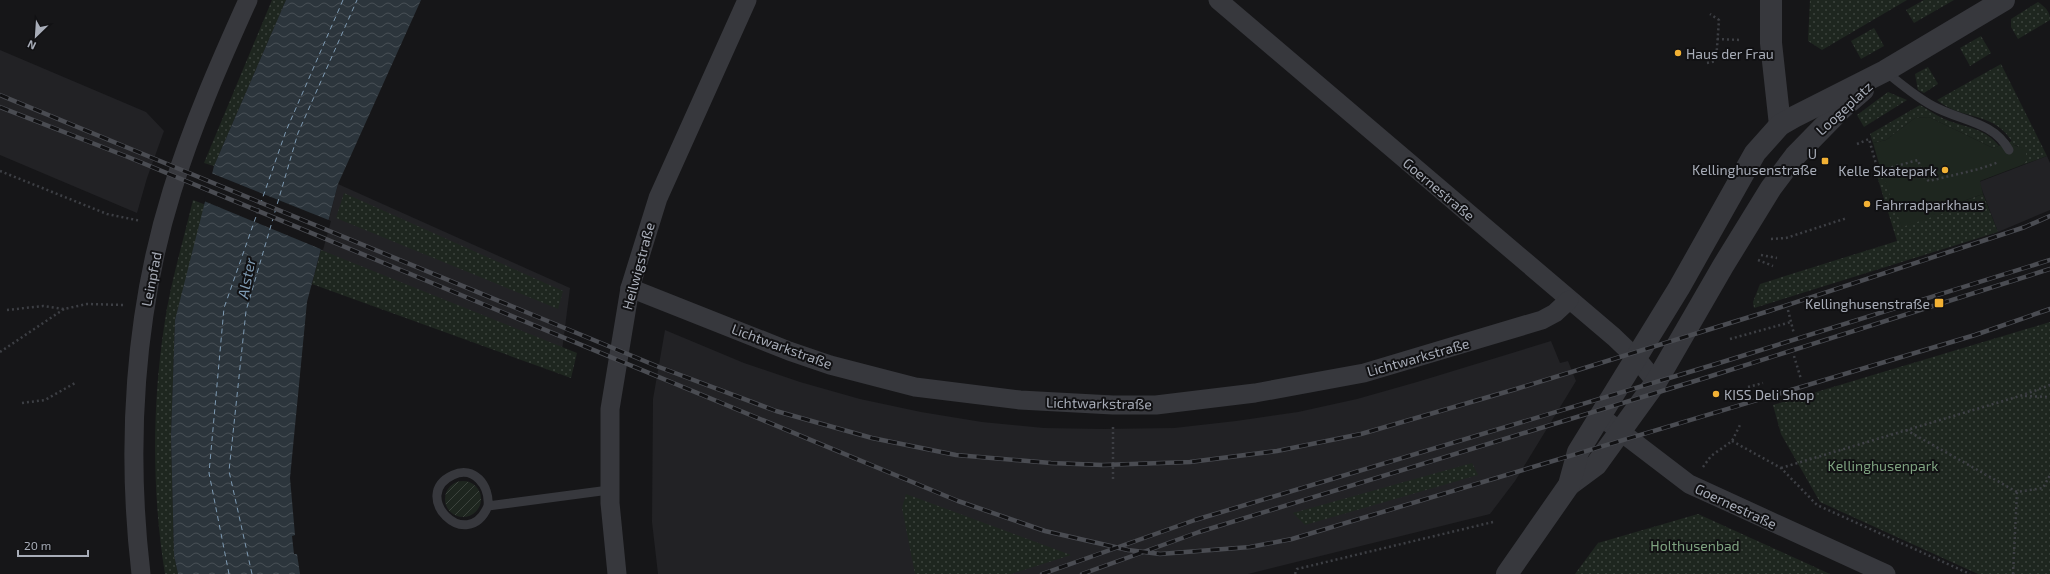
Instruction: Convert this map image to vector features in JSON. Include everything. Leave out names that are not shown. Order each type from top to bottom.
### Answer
[{"type":"street","name":"Leinpfad","points":[[141,574],[135,484],[136,393],[145,309],[162,228],[172,191],[202,108],[248,0]]},
{"type":"street","name":"Heilwigstraße","points":[[617,574],[609,490],[610,409],[630,288],[658,198],[747,0]]},
{"type":"street","name":"Goernestraße","points":[[1218,0],[1614,337],[1637,359],[1656,382]]},
{"type":"street","points":[[1771,0],[1771,43],[1780,125]]},
{"type":"street","name":"Loogeplatz","points":[[1637,359],[1697,258],[1755,153],[1780,125],[1885,71],[2004,0]]},
{"type":"street","name":"Loogeplatz","points":[[1656,382],[1723,266],[1771,188],[1795,156],[1820,130],[1840,110],[1885,71]]},
{"type":"street","points":[[1807,110],[1817,109],[1823,114],[1825,121],[1820,130]]},
{"type":"street","points":[[1722,211],[1723,266]]},
{"type":"street","name":"Lichtwarkstraße","points":[[630,288],[790,351],[830,365],[915,386],[1020,400],[1113,405],[1156,404],[1255,394],[1364,373],[1542,320],[1555,314],[1569,300]]},
{"type":"street","points":[[1507,574],[1568,485],[1578,452],[1637,359]]},
{"type":"street","points":[[1568,485],[1596,465],[1656,382]]},
{"type":"street","name":"Goernestraße","points":[[1600,416],[1690,484],[1886,574]]},
{"type":"lane","points":[[1885,71],[1931,105],[1953,116],[1980,124],[1990,129],[2001,138],[2009,150]]},
{"type":"lane","points":[[464,473],[472,474],[485,485],[489,497],[488,506],[482,516],[472,523],[459,524],[452,522],[445,518],[437,503],[439,489],[442,484],[452,475],[464,473]]},
{"type":"lane","points":[[488,506],[609,490]]},
{"type":"path","points":[[1707,63],[1716,61],[1719,20],[1710,14]]},
{"type":"path","points":[[1717,39],[1740,40]]},
{"type":"path","points":[[1856,144],[1869,138],[1878,171],[1918,160],[1924,177],[1930,181],[1979,169],[2005,160],[2008,158],[2009,150]]},
{"type":"path","points":[[0,171],[107,214],[141,221]]},
{"type":"path","points":[[1771,239],[1786,238],[1847,218]]},
{"type":"path","points":[[1761,255],[1777,258]]},
{"type":"path","points":[[1758,260],[1773,266]]},
{"type":"path","points":[[8,310],[44,306],[64,308],[87,304],[106,303],[145,309]]},
{"type":"path","points":[[0,352],[64,308]]},
{"type":"path","points":[[1788,310],[1794,334]]},
{"type":"path","points":[[1748,335],[1730,340],[1791,322]]},
{"type":"path","points":[[1794,356],[1800,380]]},
{"type":"path","points":[[22,403],[45,400],[76,383]]},
{"type":"path","points":[[1748,388],[1763,383]]},
{"type":"path","points":[[1781,468],[2023,396],[2050,385]]},
{"type":"path","points":[[2023,396],[2050,397]]},
{"type":"path","points":[[1698,473],[1711,456],[1732,441],[1741,423]]},
{"type":"path","points":[[1113,427],[1113,482]]},
{"type":"path","points":[[1906,430],[2017,492],[2043,488],[2050,475]]},
{"type":"path","points":[[1732,441],[1781,468],[1817,505],[1970,574]]},
{"type":"path","points":[[2013,574],[2017,492]]},
{"type":"path","points":[[1295,574],[1297,569],[1493,522]]},
{"type":"shaded area","points":[[0,50],[146,112],[164,131],[147,178],[137,213],[0,155]]},
{"type":"shaded area","points":[[2047,156],[2050,163],[2050,210],[1998,232],[1979,182]]},
{"type":"shaded area","points":[[338,184],[570,288],[561,359],[318,263]]},
{"type":"shaded area","points":[[665,330],[744,363],[800,382],[860,399],[921,412],[982,422],[1044,428],[1174,428],[1298,412],[1357,399],[1551,341],[1560,363],[1568,361],[1576,381],[1515,481],[1490,514],[1248,574],[658,574],[652,522],[653,399]]},
{"type":"green space","points":[[272,0],[286,0],[214,166],[204,163]]},
{"type":"green space","points":[[1810,0],[1907,0],[1822,50],[1808,41]]},
{"type":"green space","points":[[1924,0],[1954,0],[1914,23],[1906,10]]},
{"type":"green space","points":[[2038,2],[2047,10],[2050,20],[2018,39],[2011,27],[2011,19]]},
{"type":"green space","points":[[1874,28],[1884,46],[1861,59],[1851,41]]},
{"type":"green space","points":[[1981,36],[1991,53],[1970,66],[1960,48]]},
{"type":"green space","points":[[2001,64],[2047,156],[2022,165],[2026,161],[2018,146],[2014,145],[2007,134],[1998,126],[1978,117],[1946,107],[1937,100]]},
{"type":"green space","points":[[1928,67],[1938,84],[1924,93],[1918,90],[1915,74]]},
{"type":"green space","points":[[1888,92],[1907,100],[1864,127],[1857,115]]},
{"type":"green space","points":[[1920,105],[1944,119],[1988,135],[1999,146],[1993,148],[1929,117],[1915,118],[1886,140],[1873,143],[1870,134]]},
{"type":"green space","name":"Kelle Skatepark","points":[[1929,117],[1993,148],[2012,141],[2014,145],[2022,148],[2026,152],[2026,161],[2022,165],[1980,181],[1983,194],[1949,206],[1947,212],[1902,227],[1882,174],[1873,143],[1886,140],[1915,118]]},
{"type":"green space","points":[[1882,174],[1887,183],[1949,206],[1983,194],[1998,232],[1754,308],[1753,302],[1760,284],[1897,241],[1877,176]]},
{"type":"green space","points":[[344,193],[563,291],[558,309],[336,218]]},
{"type":"green space","points":[[193,200],[206,205],[175,320],[171,436],[174,555],[178,574],[165,574],[156,482],[155,450],[157,388],[164,327],[173,279]]},
{"type":"green space","points":[[321,250],[577,353],[571,378],[312,284]]},
{"type":"green space","name":"Kellinghusenpark","points":[[2050,322],[2050,574],[1978,574],[1820,502],[1781,434],[1773,405]]},
{"type":"green space","points":[[1472,463],[1478,475],[1305,525],[1293,513]]},
{"type":"green space","points":[[463,481],[476,486],[481,499],[476,512],[463,517],[450,512],[445,499],[450,486]]},
{"type":"green space","points":[[906,494],[1071,555],[1011,574],[915,574],[902,508]]},
{"type":"green space","name":"Holthusenbad","points":[[1698,514],[1830,574],[1575,574],[1598,543]]},
{"type":"water","name":"Alster","points":[[286,0],[421,0],[338,184],[307,302],[290,478],[295,535],[292,536],[294,554],[297,554],[300,574],[178,574],[174,555],[171,436],[175,320],[214,166]]},
{"type":"pier","points":[[211,173],[331,221],[323,250],[204,201]]},
{"type":"ferry route","points":[[229,574],[209,473],[224,308],[286,131],[343,0]]},
{"type":"ferry route","points":[[252,574],[229,471],[246,311],[298,133],[357,0]]},
{"type":"railway","points":[[0,95],[659,367],[776,411],[872,438],[956,455],[1051,463],[1103,465],[1190,462],[1277,451],[1361,434],[1516,389],[1769,311],[2025,227],[2050,216]]},
{"type":"railway","points":[[0,107],[128,157],[958,501],[1045,531],[1128,550],[1160,554],[1250,547],[1292,539],[1975,335],[2050,309]]},
{"type":"railway","points":[[1042,574],[1195,520],[1716,364],[2050,260]]},
{"type":"railway","points":[[1082,574],[1199,532],[1708,377],[2050,269]]},
{"type":"place","name":"Haus der Frau","points":[[1678,53]]},
{"type":"place","name":"U Kellinghusenstraße","points":[[1825,161]]},
{"type":"place","name":"Kelle Skatepark","points":[[1945,170]]},
{"type":"place","name":"Fahrradparkhaus","points":[[1867,204]]},
{"type":"place","name":"Kellinghusenstraße","points":[[1939,303]]},
{"type":"place","name":"KISS Deli Shop","points":[[1716,394]]}]
